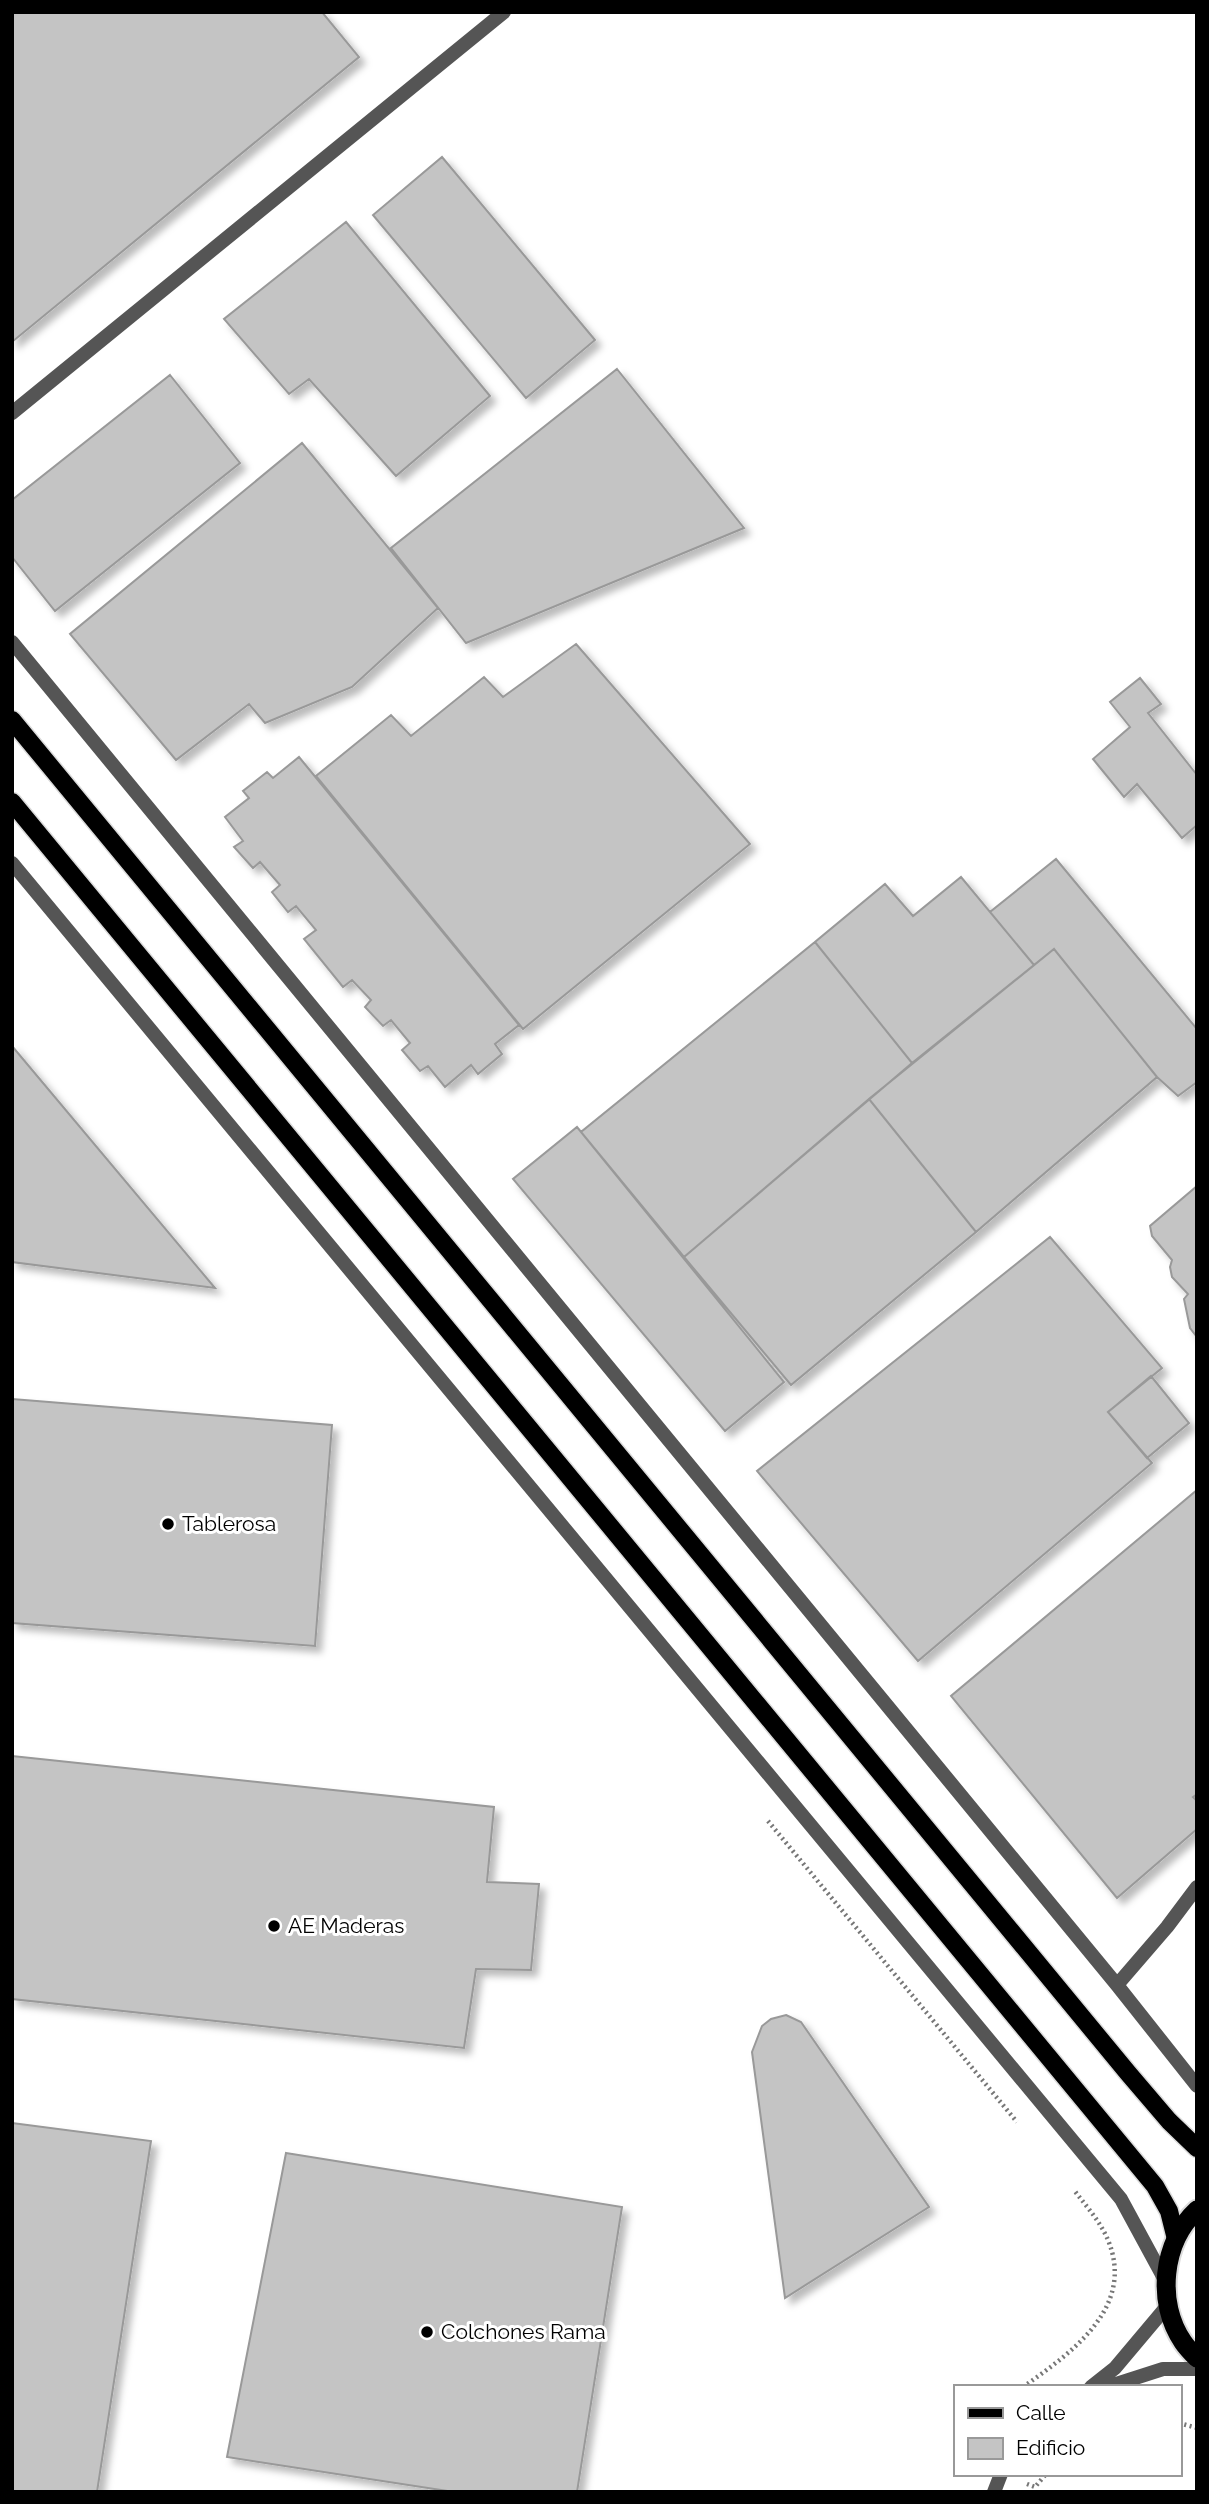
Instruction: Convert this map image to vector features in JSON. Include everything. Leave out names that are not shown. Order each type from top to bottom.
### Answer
[{"type":"highway","points":[[1197,2210],[1176,2239],[1166,2282],[1168,2305],[1181,2340],[1197,2358]]},
{"type":"main road","points":[[12,720],[1128,2073],[1169,2121],[1197,2148]]},
{"type":"main road","points":[[12,802],[1155,2186],[1169,2211],[1176,2239]]},
{"type":"street","points":[[12,413],[504,12]]},
{"type":"street","points":[[12,642],[1117,1985],[1197,2086]]},
{"type":"street","points":[[12,863],[1121,2199],[1166,2282]]},
{"type":"street","points":[[1117,1985],[1197,1887]]},
{"type":"street","points":[[1094,2385],[1115,2368],[1168,2305]]},
{"type":"street","points":[[1113,2385],[1163,2369],[1197,2369]]},
{"type":"path","points":[[766,1820],[1024,2130]]},
{"type":"path","points":[[1026,2385],[1083,2342],[1104,2314],[1112,2288],[1116,2267],[1108,2240],[1097,2220],[1073,2189]]},
{"type":"building","points":[[12,12],[322,12],[359,57],[12,342]]},
{"type":"building","points":[[442,157],[595,340],[526,398],[373,215]]},
{"type":"building","points":[[346,222],[490,396],[396,476],[309,379],[289,394],[224,319]]},
{"type":"building","points":[[617,369],[744,528],[466,643],[391,548]]},
{"type":"building","points":[[170,375],[240,463],[55,611],[12,557],[12,500]]},
{"type":"building","points":[[302,443],[438,608],[352,687],[265,723],[249,704],[176,760],[70,634]]},
{"type":"building","points":[[576,644],[750,844],[523,1029],[316,776],[391,715],[411,736],[484,677],[503,697]]},
{"type":"building","points":[[1140,678],[1161,704],[1148,713],[1197,775],[1197,825],[1182,838],[1137,784],[1124,797],[1093,759],[1130,727],[1110,702]]},
{"type":"building","points":[[299,757],[519,1025],[495,1044],[502,1054],[478,1074],[471,1065],[445,1087],[428,1066],[420,1071],[402,1050],[410,1043],[391,1020],[383,1026],[365,1007],[371,1000],[352,980],[343,987],[304,939],[316,930],[296,906],[288,912],[272,892],[280,885],[260,862],[253,868],[234,847],[243,841],[225,817],[249,798],[243,791],[267,772],[273,778]]},
{"type":"building","points":[[1056,859],[1197,1029],[1197,1082],[1178,1096],[1157,1077],[1054,949],[1034,965],[990,912]]},
{"type":"building","points":[[961,877],[1034,965],[912,1063],[815,942],[885,884],[913,916]]},
{"type":"building","points":[[815,942],[912,1063],[684,1257],[581,1132]]},
{"type":"building","points":[[1054,949],[1157,1077],[976,1232],[869,1099]]},
{"type":"building","points":[[12,1046],[215,1288],[12,1262]]},
{"type":"building","points":[[869,1099],[976,1232],[791,1385],[684,1257]]},
{"type":"building","points":[[577,1127],[784,1382],[725,1431],[513,1179]]},
{"type":"building","points":[[1197,1186],[1197,1337],[1190,1328],[1184,1299],[1188,1294],[1172,1277],[1172,1260],[1152,1236],[1150,1226]]},
{"type":"building","points":[[1050,1237],[1162,1368],[1108,1412],[1152,1463],[918,1661],[757,1471]]},
{"type":"building","points":[[1151,1376],[1189,1423],[1147,1458],[1108,1412]]},
{"type":"building","name":"Tablerosa","points":[[12,1399],[332,1425],[315,1646],[12,1623]]},
{"type":"building","points":[[1197,1490],[1197,1794],[1193,1797],[1197,1801],[1197,1829],[1117,1898],[951,1696]]},
{"type":"building","name":"AE Maderas","points":[[12,1756],[494,1807],[487,1882],[539,1884],[531,1970],[476,1969],[464,2048],[12,1999]]},
{"type":"building","points":[[786,2015],[801,2022],[929,2207],[785,2298],[752,2052],[762,2026],[771,2019]]},
{"type":"building","points":[[12,2123],[151,2141],[97,2492],[12,2492]]},
{"type":"building","name":"Colchones Rama","points":[[286,2153],[622,2207],[577,2492],[454,2492],[227,2457]]},
{"type":"place","name":"Tablerosa","points":[[168,1524]]},
{"type":"place","name":"AE Maderas","points":[[274,1926]]},
{"type":"place","name":"Colchones Rama","points":[[427,2332]]}]
